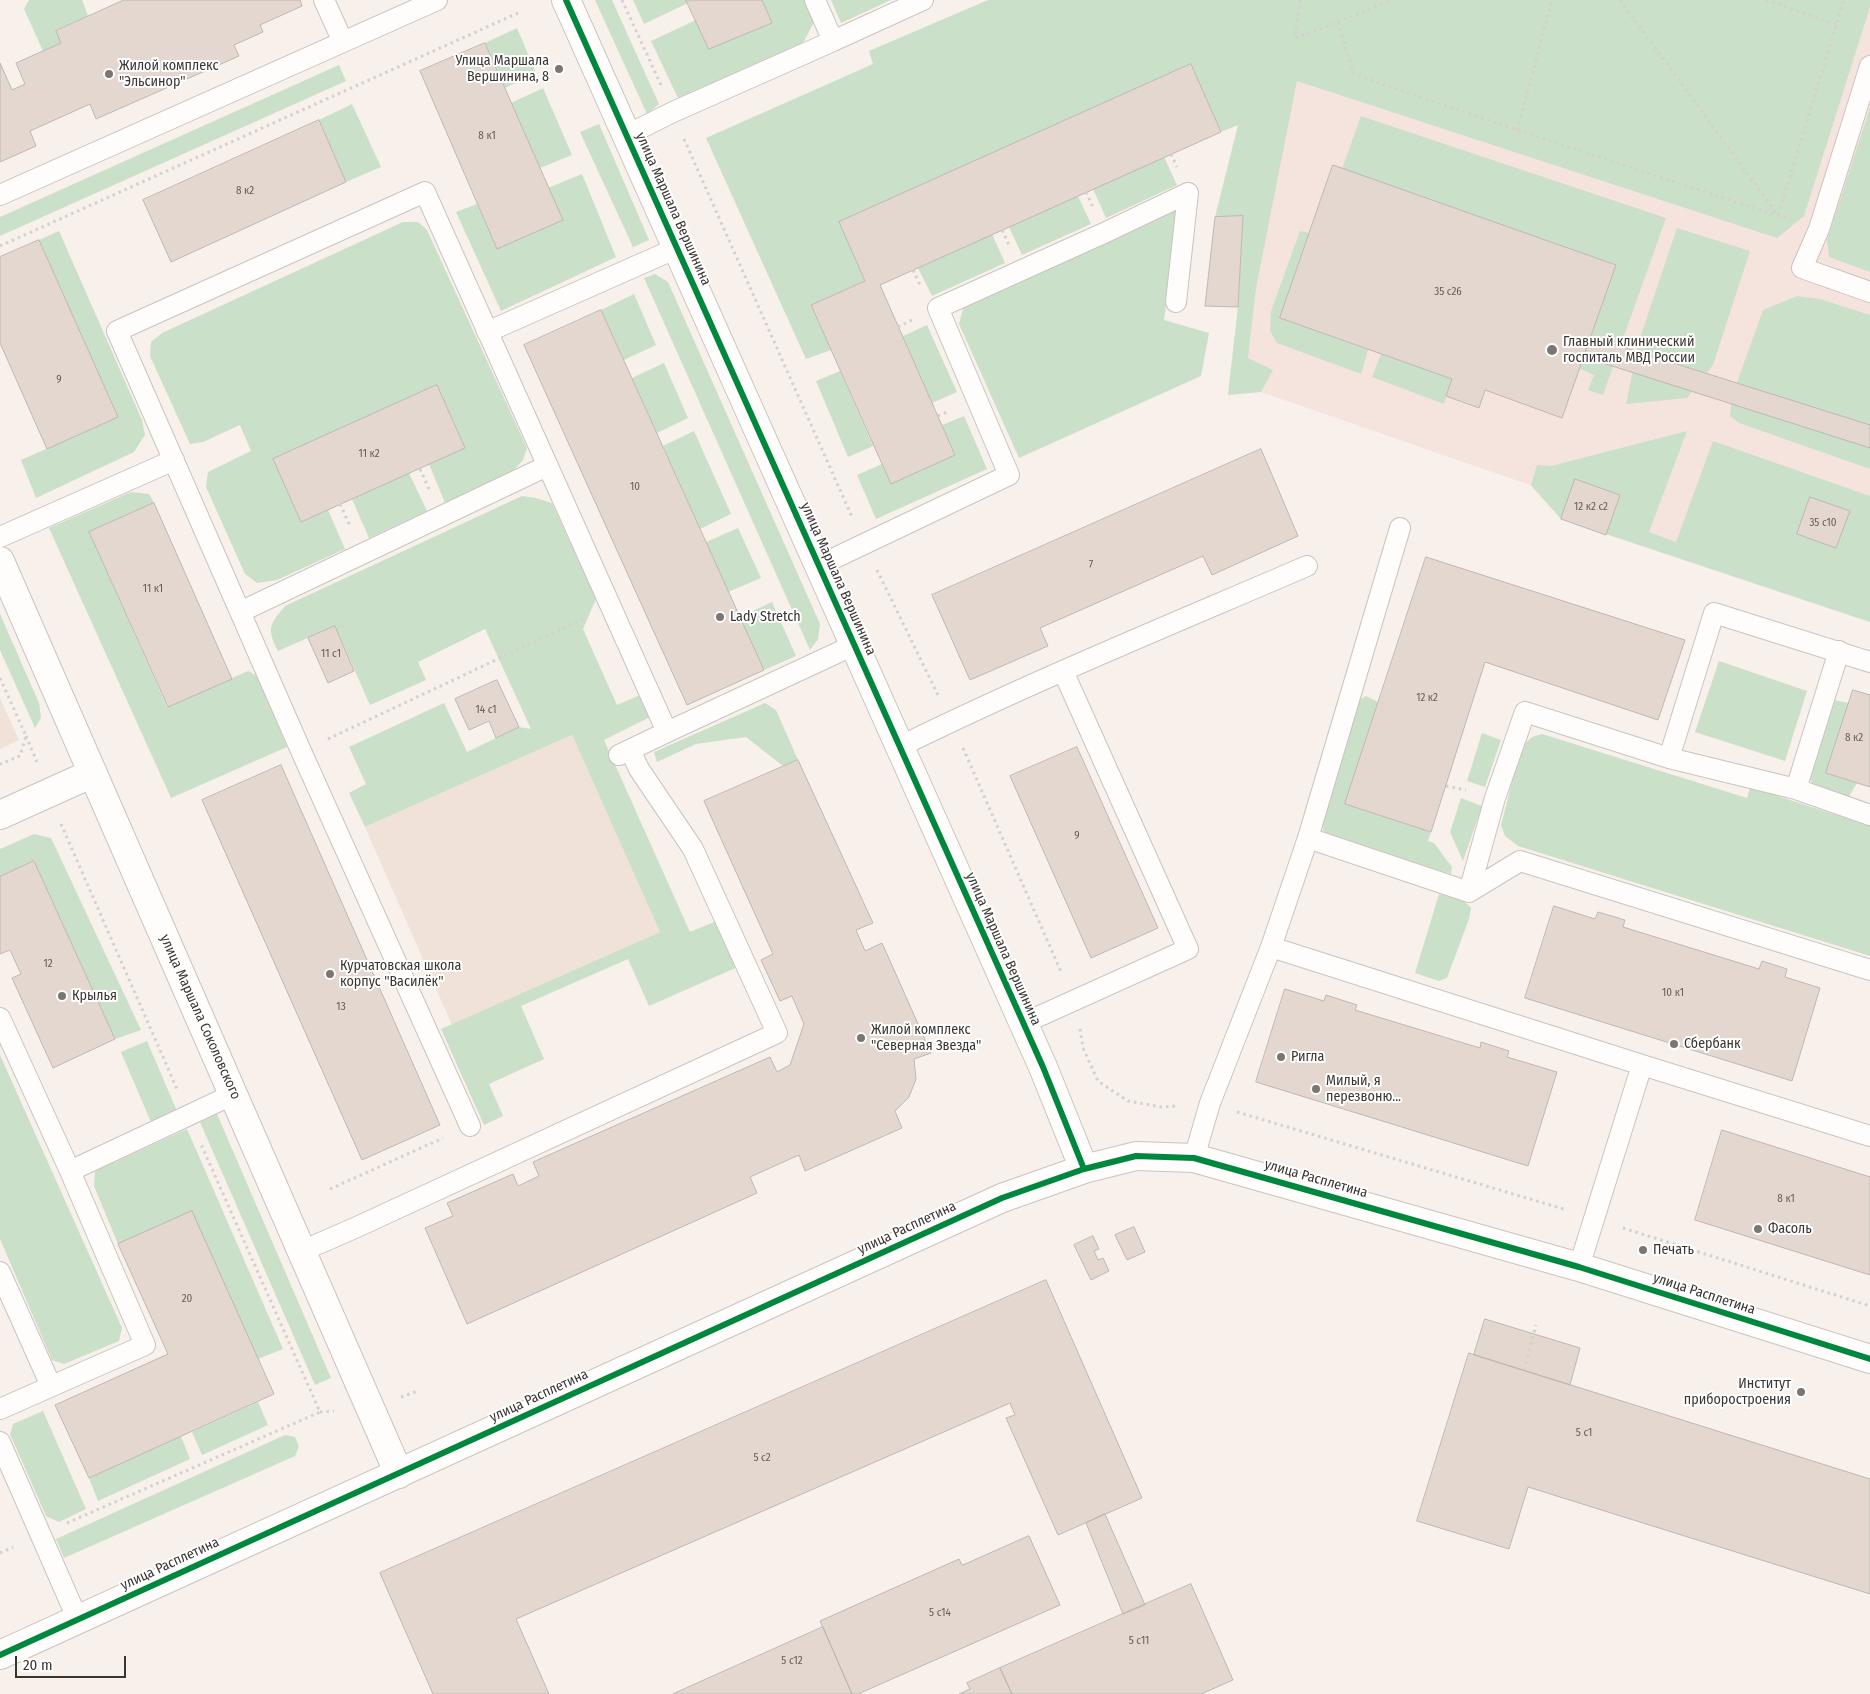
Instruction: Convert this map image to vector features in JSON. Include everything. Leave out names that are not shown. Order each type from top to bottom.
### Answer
[{"type":"street","name":"улица Маршала Вершинина","points":[[566,0],[1022,1024],[1043,1067],[1084,1169]]},
{"type":"street","name":"улица Маршала Соколовского","points":[[0,561],[399,1474]]},
{"type":"street","points":[[0,815],[93,773]]},
{"type":"street","name":"улица Расплетина","points":[[0,1655],[1002,1198],[1084,1169],[1136,1156],[1194,1158],[1580,1267],[1870,1359]]},
{"type":"lane","points":[[324,0],[344,42]]},
{"type":"lane","points":[[0,195],[437,0]]},
{"type":"lane","points":[[815,0],[833,41]]},
{"type":"lane","points":[[627,135],[673,112],[923,0]]},
{"type":"lane","points":[[1870,66],[1819,229],[1802,268],[1870,292]]},
{"type":"lane","points":[[470,1126],[301,751],[117,331],[424,192],[667,732]]},
{"type":"lane","points":[[818,566],[1009,475],[938,308],[1188,193],[1176,302]]},
{"type":"lane","points":[[488,332],[677,248]]},
{"type":"lane","points":[[0,537],[174,460]]},
{"type":"lane","points":[[240,612],[547,466]]},
{"type":"lane","points":[[1194,1158],[1210,1104],[1272,947],[1308,838],[1400,528]]},
{"type":"lane","points":[[899,747],[951,721],[1063,671],[1307,566]]},
{"type":"lane","points":[[1669,758],[1714,613],[1870,662]]},
{"type":"lane","points":[[302,1250],[357,1227],[776,1033],[694,849],[639,769],[624,753],[854,645]]},
{"type":"lane","points":[[1796,789],[1839,651]]},
{"type":"lane","points":[[1022,1024],[1188,949],[1063,671]]},
{"type":"lane","points":[[1469,892],[1496,798],[1525,712],[1669,758],[1796,789],[1870,815]]},
{"type":"lane","points":[[1308,838],[1469,892],[1520,861],[1870,970]]},
{"type":"lane","points":[[1272,947],[1870,1136]]},
{"type":"lane","points":[[0,1018],[70,1172],[145,1345],[0,1408]]},
{"type":"lane","points":[[1580,1267],[1642,1065]]},
{"type":"lane","points":[[70,1172],[234,1094]]},
{"type":"lane","points":[[0,1272],[51,1386]]},
{"type":"lane","points":[[0,1442],[78,1620]]},
{"type":"path","points":[[622,0],[864,545],[951,721],[1074,1001],[1083,1048],[1098,1081],[1128,1101],[1161,1108],[1210,1104],[1595,1219],[1870,1306]]},
{"type":"path","points":[[1300,0],[1295,38],[1392,0]]},
{"type":"path","points":[[1517,130],[1552,0]]},
{"type":"path","points":[[1620,0],[1778,216]]},
{"type":"path","points":[[1766,0],[1836,24]]},
{"type":"path","points":[[1778,216],[1844,0]]},
{"type":"path","points":[[0,246],[518,13]]},
{"type":"path","points":[[1338,22],[1354,74],[1517,130],[1819,229]]},
{"type":"path","points":[[301,751],[610,606]]},
{"type":"path","points":[[0,678],[26,736],[20,756],[0,764]]},
{"type":"path","points":[[0,1553],[320,1412],[61,823]]},
{"type":"path","points":[[330,1189],[470,1126]]},
{"type":"path","points":[[1524,1370],[1536,1325]]},
{"type":"shaded area","name":"Главный клинический госпиталь МВД России","points":[[1870,0],[1870,622],[1561,519],[1530,485],[1261,392],[1228,395],[1265,71]]},
{"type":"shaded area","points":[[0,698],[19,740],[0,749]]},
{"type":"shaded area","points":[[572,735],[660,932],[452,1025],[365,827]]},
{"type":"green space","points":[[29,0],[82,0],[88,16],[56,30],[61,43],[43,51],[24,9]]},
{"type":"green space","points":[[595,0],[612,0],[659,104],[647,114]]},
{"type":"green space","points":[[633,0],[686,0],[688,3],[644,24]]},
{"type":"green space","points":[[762,0],[805,0],[814,22],[802,45],[678,98],[651,41],[696,20],[709,48],[772,23]]},
{"type":"green space","points":[[831,0],[891,0],[841,23]]},
{"type":"green space","points":[[988,0],[1870,0],[1870,7],[1804,216],[1777,238],[1297,81],[1256,288],[1248,358],[1273,370],[1261,392],[1228,395],[1238,307],[1243,216],[1215,217],[1238,125],[1221,132],[1191,64],[839,222],[865,281],[811,305],[831,350],[806,359],[706,138],[873,64],[869,51]]},
{"type":"green space","points":[[517,28],[536,73],[505,88],[485,43]]},
{"type":"green space","points":[[339,65],[346,81],[0,236],[0,217]]},
{"type":"green space","points":[[543,88],[572,155],[540,168],[511,103]]},
{"type":"green space","points":[[352,104],[381,167],[346,182],[319,120]]},
{"type":"green space","points":[[1870,108],[1870,272],[1829,257],[1827,240]]},
{"type":"green space","points":[[1361,116],[1666,218],[1603,395],[1588,390],[1594,375],[1580,369],[1616,265],[1342,169]]},
{"type":"green space","points":[[599,124],[649,240],[633,247],[580,132]]},
{"type":"green space","points":[[1164,157],[1177,185],[1106,218],[1093,189]]},
{"type":"green space","points":[[582,174],[616,257],[501,311],[456,212],[477,204],[497,248],[548,188]]},
{"type":"green space","points":[[1078,196],[1091,224],[1022,255],[1009,227]]},
{"type":"green space","points":[[1180,205],[1164,320],[1209,333],[1201,376],[1019,458],[959,324],[964,305]]},
{"type":"green space","points":[[403,222],[418,222],[427,230],[527,448],[523,460],[512,472],[445,503],[429,464],[465,448],[437,385],[273,459],[301,522],[328,510],[345,549],[277,580],[257,583],[245,574],[206,487],[208,472],[251,451],[240,425],[203,442],[190,444],[150,356],[151,342],[162,333]]},
{"type":"green space","points":[[1677,228],[1750,251],[1713,365],[1687,398],[1626,404],[1639,341]]},
{"type":"green space","points":[[59,231],[142,420],[145,435],[134,452],[36,498],[21,460],[118,417],[39,240]]},
{"type":"green space","points":[[1300,231],[1309,233],[1280,318],[1368,350],[1361,374],[1277,343],[1270,331],[1271,311]]},
{"type":"green space","points":[[992,234],[1005,263],[932,296],[918,268]]},
{"type":"green space","points":[[655,274],[668,282],[820,624],[818,639],[810,650],[644,278]]},
{"type":"green space","points":[[634,294],[656,345],[624,360],[601,310]]},
{"type":"green space","points":[[1797,296],[1820,299],[1870,315],[1870,469],[1739,423],[1730,416],[1732,396],[1763,310]]},
{"type":"green space","points":[[927,325],[957,392],[932,403],[903,336]]},
{"type":"green space","points":[[1381,354],[1452,379],[1444,404],[1372,377]]},
{"type":"green space","points":[[664,363],[688,418],[657,433],[632,378]]},
{"type":"green space","points":[[840,371],[873,446],[848,457],[816,381]]},
{"type":"green space","points":[[964,416],[987,469],[876,519],[857,475],[882,464],[891,483],[955,455],[942,425]]},
{"type":"green space","points":[[694,431],[731,514],[700,529],[663,446]]},
{"type":"green space","points":[[1687,431],[1649,532],[1676,542],[1713,441],[1870,496],[1870,622],[1561,519],[1531,485],[1537,465],[1551,466]]},
{"type":"green space","points":[[409,473],[427,511],[369,538],[352,499]]},
{"type":"green space","points":[[131,492],[149,494],[154,503],[89,532],[167,707],[248,671],[258,676],[287,747],[171,798],[49,528]]},
{"type":"green space","points":[[522,496],[552,503],[596,599],[583,629],[617,705],[640,695],[650,717],[604,740],[690,932],[719,920],[740,966],[649,1006],[628,959],[521,1006],[544,1059],[489,1084],[503,1116],[484,1125],[441,1029],[660,932],[572,735],[365,827],[349,793],[366,784],[349,747],[444,703],[467,752],[519,727],[531,729],[485,629],[418,662],[426,680],[370,705],[335,626],[278,651],[272,637],[271,627],[285,606]]},
{"type":"green space","points":[[738,528],[761,578],[728,592],[706,542]]},
{"type":"green space","points":[[772,602],[796,656],[764,670],[740,617]]},
{"type":"green space","points":[[0,614],[39,703],[41,718],[35,728],[0,650]]},
{"type":"green space","points":[[1719,661],[1807,691],[1785,761],[1695,732]]},
{"type":"green space","points":[[1366,696],[1378,702],[1345,804],[1431,832],[1428,841],[1434,843],[1452,867],[1451,874],[1331,838],[1323,831],[1322,817],[1354,703]]},
{"type":"green space","points":[[1834,700],[1849,703],[1826,773],[1857,783],[1847,800],[1815,789],[1808,775]]},
{"type":"green space","points":[[765,703],[776,710],[798,760],[783,766],[746,737],[696,744],[657,762],[654,752]]},
{"type":"green space","points":[[1482,733],[1501,740],[1485,787],[1467,781]]},
{"type":"green space","points":[[1542,734],[1747,798],[1750,787],[1870,826],[1870,956],[1518,846],[1505,836],[1501,825],[1521,747],[1532,737]]},
{"type":"green space","points":[[1461,798],[1482,806],[1463,861],[1450,832]]},
{"type":"green space","points":[[34,834],[51,838],[141,1030],[115,1039],[34,861],[0,877],[0,849]]},
{"type":"green space","points":[[1439,894],[1464,901],[1471,908],[1469,919],[1447,978],[1439,981],[1415,973]]},
{"type":"green space","points":[[147,1041],[177,1111],[151,1122],[121,1052]]},
{"type":"green space","points":[[0,1055],[122,1328],[119,1341],[64,1364],[52,1360],[0,1239]]},
{"type":"green space","points":[[217,1114],[331,1378],[315,1385],[200,1122]]},
{"type":"green space","points":[[187,1129],[283,1349],[258,1359],[118,1244],[94,1186],[95,1171]]},
{"type":"green space","points":[[258,1402],[268,1425],[202,1455],[192,1432]]},
{"type":"green space","points":[[43,1411],[86,1509],[59,1522],[46,1516],[10,1434],[13,1424]]},
{"type":"green space","points":[[285,1435],[295,1437],[299,1446],[295,1456],[64,1558],[56,1539]]},
{"type":"green space","points":[[181,1436],[190,1459],[98,1501],[89,1478]]},
{"type":"building","name":"Жилой комплекс \"Эльсинор\"","points":[[124,0],[300,0],[302,6],[260,25],[263,32],[234,45],[239,56],[96,119],[90,104],[30,131],[36,146],[0,162],[0,63],[12,90],[25,84],[16,63],[61,43],[56,31]]},
{"type":"building","points":[[686,0],[762,0],[772,23],[709,49]]},
{"type":"building","points":[[485,43],[563,220],[497,249],[420,71]]},
{"type":"building","points":[[1191,64],[1221,132],[880,285],[955,455],[891,484],[811,305],[865,281],[839,222]]},
{"type":"building","points":[[319,120],[346,182],[171,262],[143,200]]},
{"type":"building","points":[[1333,165],[1616,265],[1562,418],[1485,390],[1479,408],[1446,396],[1452,379],[1280,318]]},
{"type":"building","points":[[1243,216],[1238,307],[1205,306],[1215,217]]},
{"type":"building","points":[[39,240],[118,417],[47,449],[0,343],[0,257]]},
{"type":"building","points":[[601,310],[764,670],[687,705],[524,345]]},
{"type":"building","points":[[1591,337],[1870,425],[1870,448],[1584,357]]},
{"type":"building","points":[[437,385],[465,448],[301,522],[273,459]]},
{"type":"building","points":[[1261,449],[1298,536],[1212,575],[1203,556],[1040,628],[1048,646],[970,680],[932,595]]},
{"type":"building","points":[[1575,479],[1620,495],[1606,535],[1561,519]]},
{"type":"building","points":[[1810,497],[1850,511],[1836,548],[1797,534]]},
{"type":"building","points":[[154,503],[232,679],[168,707],[89,532]]},
{"type":"building","points":[[1426,557],[1685,640],[1658,720],[1485,662],[1431,832],[1345,804]]},
{"type":"building","points":[[335,626],[354,671],[328,683],[308,638]]},
{"type":"building","points":[[497,680],[519,727],[496,738],[489,721],[469,730],[455,699]]},
{"type":"building","points":[[1853,690],[1870,695],[1870,787],[1826,773]]},
{"type":"building","points":[[1077,747],[1158,928],[1091,958],[1010,776]]},
{"type":"building","name":"Жилой комплекс \"Северная Звезда\"","points":[[798,760],[873,923],[856,930],[865,951],[882,943],[931,1053],[914,1059],[916,1079],[909,1097],[895,1111],[902,1128],[805,1171],[799,1155],[750,1177],[757,1193],[467,1324],[425,1228],[453,1216],[447,1203],[513,1174],[518,1186],[539,1176],[533,1162],[770,1057],[777,1072],[790,1065],[804,1024],[792,996],[780,1001],[761,960],[773,954],[704,801]]},
{"type":"building","points":[[281,765],[440,1125],[362,1160],[202,800]]},
{"type":"building","points":[[34,861],[115,1039],[53,1068],[12,978],[21,974],[10,950],[0,954],[0,877]]},
{"type":"building","points":[[1554,906],[1595,919],[1598,912],[1625,920],[1623,927],[1759,969],[1762,961],[1787,969],[1785,977],[1820,988],[1792,1081],[1525,998]]},
{"type":"building","points":[[1285,989],[1324,1001],[1326,995],[1357,1005],[1355,1010],[1480,1048],[1481,1042],[1509,1051],[1507,1057],[1557,1072],[1528,1166],[1256,1082]]},
{"type":"building","points":[[1722,1130],[1870,1177],[1870,1275],[1695,1220]]},
{"type":"building","points":[[192,1211],[274,1394],[89,1478],[55,1405],[168,1354],[118,1244]]},
{"type":"building","points":[[1134,1227],[1145,1252],[1127,1260],[1115,1235]]},
{"type":"building","points":[[1093,1236],[1099,1249],[1094,1251],[1098,1260],[1103,1258],[1109,1271],[1091,1280],[1074,1245]]},
{"type":"building","points":[[1046,1280],[1142,1498],[1058,1535],[1006,1418],[1015,1415],[1010,1403],[516,1619],[549,1694],[433,1694],[380,1573]]},
{"type":"building","points":[[1485,1319],[1580,1348],[1570,1385],[1474,1355]]},
{"type":"building","points":[[1469,1353],[1870,1479],[1870,1594],[1528,1487],[1509,1549],[1417,1521]]},
{"type":"building","points":[[1105,1514],[1145,1605],[1123,1614],[1086,1523]]},
{"type":"building","points":[[1029,1536],[1060,1605],[858,1694],[852,1694],[820,1621],[959,1559],[962,1565]]},
{"type":"building","points":[[1191,1584],[1233,1680],[1201,1694],[1012,1694],[1000,1668]]},
{"type":"building","points":[[823,1627],[852,1694],[673,1694]]},
{"type":"building","points":[[1000,1668],[1012,1694],[959,1694],[970,1689],[967,1683]]},
{"type":"cycle path","points":[[566,0],[1043,1067],[1084,1169]]},
{"type":"cycle path","points":[[0,1655],[1002,1198],[1084,1169],[1136,1156],[1194,1158],[1579,1267],[1870,1359]]},
{"type":"place","name":"Улица Маршала Вершинина, 8","points":[[559,69]]},
{"type":"place","name":"Жилой комплекс \"Эльсинор\"","points":[[109,74]]},
{"type":"place","name":"Главный клинический госпиталь МВД России","points":[[1552,350]]},
{"type":"place","name":"Lady Stretch","points":[[720,617]]},
{"type":"place","name":"Курчатовская школа корпус \"Василёк\"","points":[[330,974]]},
{"type":"place","name":"Крылья","points":[[62,996]]},
{"type":"place","name":"Жилой комплекс \"Северная Звезда\"","points":[[861,1038]]},
{"type":"place","name":"Сбербанк","points":[[1674,1044]]},
{"type":"place","name":"Ригла","points":[[1281,1057]]},
{"type":"place","name":"Милый, я перезвоню...","points":[[1316,1089]]},
{"type":"place","name":"Фасоль","points":[[1758,1229]]},
{"type":"place","name":"Печать","points":[[1643,1250]]},
{"type":"place","name":"Институт приборостроения","points":[[1801,1392]]}]
